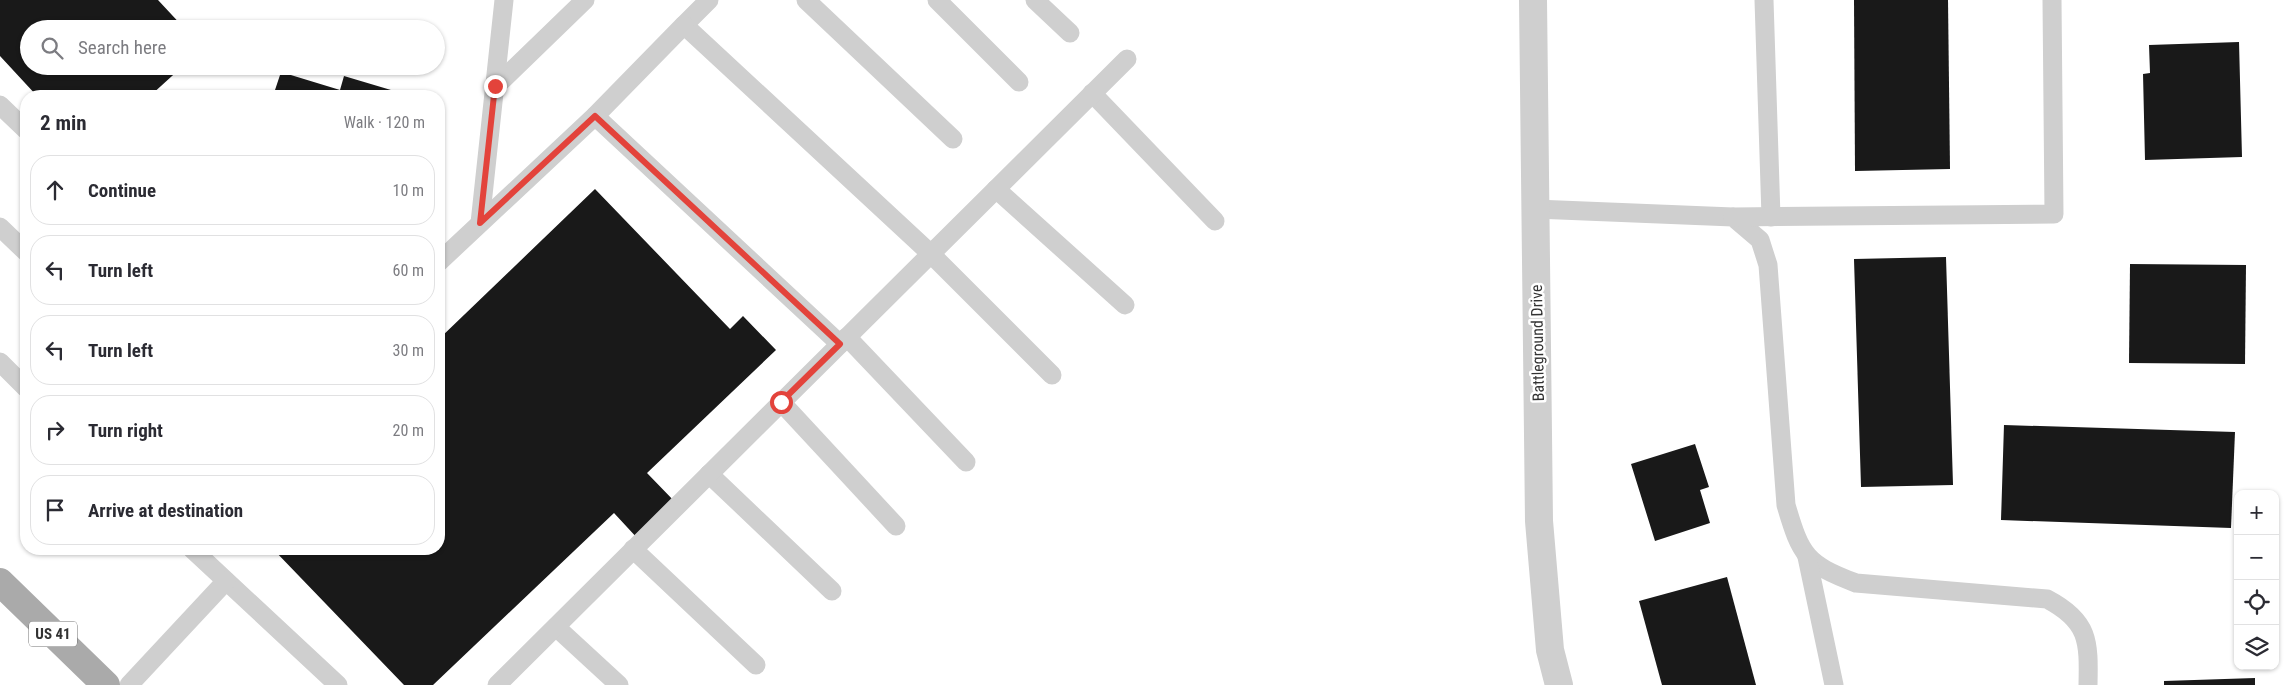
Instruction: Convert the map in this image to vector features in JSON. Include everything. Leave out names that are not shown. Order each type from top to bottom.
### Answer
[{"type":"main road","name":"US 41","points":[[0,582],[106,685]]},
{"type":"street","name":"Battleground Drive","points":[[1533,0],[1539,521],[1550,650],[1559,685]]},
{"type":"lane","points":[[480,223],[504,0]]},
{"type":"lane","points":[[495,86],[585,0]]},
{"type":"lane","points":[[445,256],[595,116],[709,0]]},
{"type":"lane","points":[[806,0],[953,139]]},
{"type":"lane","points":[[937,0],[1019,82]]},
{"type":"lane","points":[[1034,0],[1070,33]]},
{"type":"lane","points":[[1764,0],[1771,217]]},
{"type":"lane","points":[[1535,209],[1733,217],[2054,214],[2052,0]]},
{"type":"lane","points":[[684,25],[931,254],[1052,375]]},
{"type":"lane","points":[[500,684],[633,549],[1127,58]]},
{"type":"lane","points":[[1092,93],[1215,221]]},
{"type":"lane","points":[[0,105],[20,124]]},
{"type":"lane","points":[[595,116],[843,340],[966,462]]},
{"type":"lane","points":[[996,188],[1125,306]]},
{"type":"lane","points":[[1733,217],[1760,240],[1768,266],[1786,505],[1795,535],[1807,557],[1834,685]]},
{"type":"lane","points":[[0,226],[20,246]]},
{"type":"lane","points":[[0,362],[20,382]]},
{"type":"lane","points":[[781,402],[896,526]]},
{"type":"lane","points":[[709,474],[832,591]]},
{"type":"lane","points":[[633,549],[756,665]]},
{"type":"lane","points":[[198,555],[338,685]]},
{"type":"lane","points":[[1807,557],[1826,572],[1856,583],[2047,599],[2067,609],[2080,625],[2088,649],[2088,685]]},
{"type":"lane","points":[[129,685],[226,581]]},
{"type":"lane","points":[[556,627],[619,685]]},
{"type":"building","points":[[0,0],[158,0],[177,20],[20,20],[20,75],[173,75],[157,90],[31,90],[0,56]]},
{"type":"building","points":[[1854,0],[1948,0],[1950,169],[1855,171]]},
{"type":"building","points":[[2239,42],[2242,157],[2145,160],[2143,74],[2150,73],[2149,45]]},
{"type":"building","points":[[280,75],[291,75],[340,90],[275,90]]},
{"type":"building","points":[[344,76],[391,90],[340,90]]},
{"type":"building","points":[[595,189],[730,329],[743,316],[776,350],[647,473],[677,504],[639,540],[614,513],[433,685],[404,685],[279,555],[445,555],[445,333]]},
{"type":"building","points":[[1946,257],[1953,485],[1861,487],[1854,259]]},
{"type":"building","points":[[2130,264],[2246,265],[2245,364],[2129,363]]},
{"type":"building","points":[[2004,425],[2235,432],[2231,528],[2001,520]]},
{"type":"building","points":[[1695,444],[1709,487],[1700,490],[1710,523],[1655,541],[1631,464]]},
{"type":"building","points":[[1727,577],[1756,685],[1662,685],[1639,601]]},
{"type":"building","points":[[2255,678],[2255,685],[2164,685],[2164,681]]},
{"type":"route","points":[[495,86],[480,223],[595,116],[840,344],[781,402]]}]
